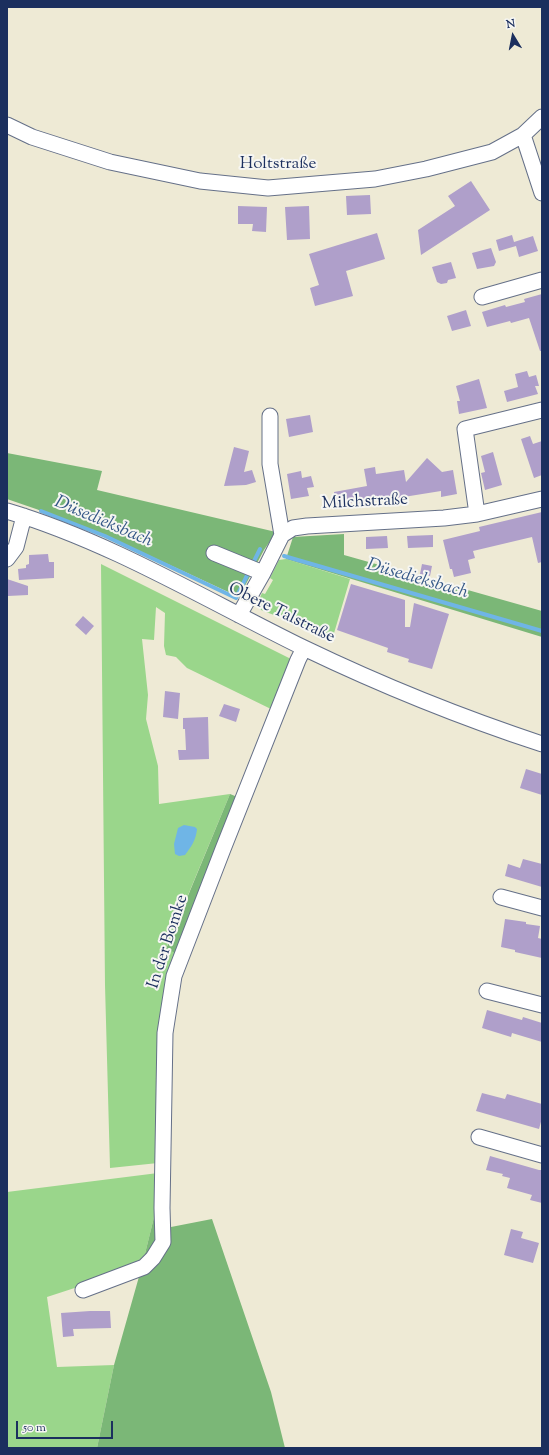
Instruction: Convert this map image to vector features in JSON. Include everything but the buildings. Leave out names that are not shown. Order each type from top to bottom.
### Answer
[{"type":"street","name":"Holtstraße","points":[[7,125],[32,137],[110,162],[200,181],[268,188],[310,186],[375,179],[426,169],[492,152],[524,135],[542,117]]},
{"type":"street","points":[[524,135],[542,193]]},
{"type":"street","points":[[482,297],[542,280]]},
{"type":"street","points":[[478,514],[465,428],[542,410]]},
{"type":"street","points":[[239,615],[263,573],[282,535],[270,464],[270,416]]},
{"type":"street","name":"Milchstraße","points":[[282,535],[293,528],[307,526],[444,518],[478,514],[542,499]]},
{"type":"street","name":"Obere Talstraße","points":[[7,511],[24,516],[89,542],[168,579],[304,648],[390,688],[499,730],[542,744]]},
{"type":"street","points":[[7,559],[16,547],[24,516]]},
{"type":"street","points":[[214,553],[263,573]]},
{"type":"street","name":"In der Bomke","points":[[83,1290],[144,1267],[153,1258],[163,1242],[162,1208],[165,1033],[174,976],[223,849],[304,648]]},
{"type":"street","points":[[501,897],[542,908]]},
{"type":"street","points":[[487,991],[542,1005]]},
{"type":"street","points":[[479,1137],[542,1155]]},
{"type":"green space","points":[[7,453],[102,471],[97,490],[276,532],[264,550],[239,597],[96,532],[7,499]]},
{"type":"green space","points":[[344,534],[344,555],[542,611],[542,637],[286,559],[293,537]]},
{"type":"green space","points":[[286,559],[350,579],[332,640],[310,629],[261,610],[259,605],[260,597],[262,593],[265,594],[273,580],[270,578],[279,560]]},
{"type":"green space","points":[[101,564],[293,660],[273,710],[187,668],[176,657],[166,655],[164,646],[165,613],[156,607],[154,640],[142,639],[148,695],[146,719],[158,766],[159,804],[230,794],[166,948],[178,954],[158,1163],[110,1168],[105,985]]},
{"type":"green space","points":[[230,794],[240,798],[178,954],[166,949]]},
{"type":"green space","points":[[158,1173],[158,1201],[142,1266],[47,1297],[57,1367],[114,1365],[97,1448],[7,1448],[7,1192]]},
{"type":"green space","points":[[158,1201],[171,1227],[212,1219],[271,1392],[285,1448],[97,1448],[114,1365],[142,1266]]},
{"type":"water","points":[[184,825],[195,827],[197,829],[196,837],[185,855],[179,856],[175,854],[174,844],[178,828]]},
{"type":"waterway","name":"Düsedieksbach","points":[[41,511],[105,536],[236,598],[260,549]]},
{"type":"waterway","name":"Düsedieksbach","points":[[284,556],[542,631]]}]
